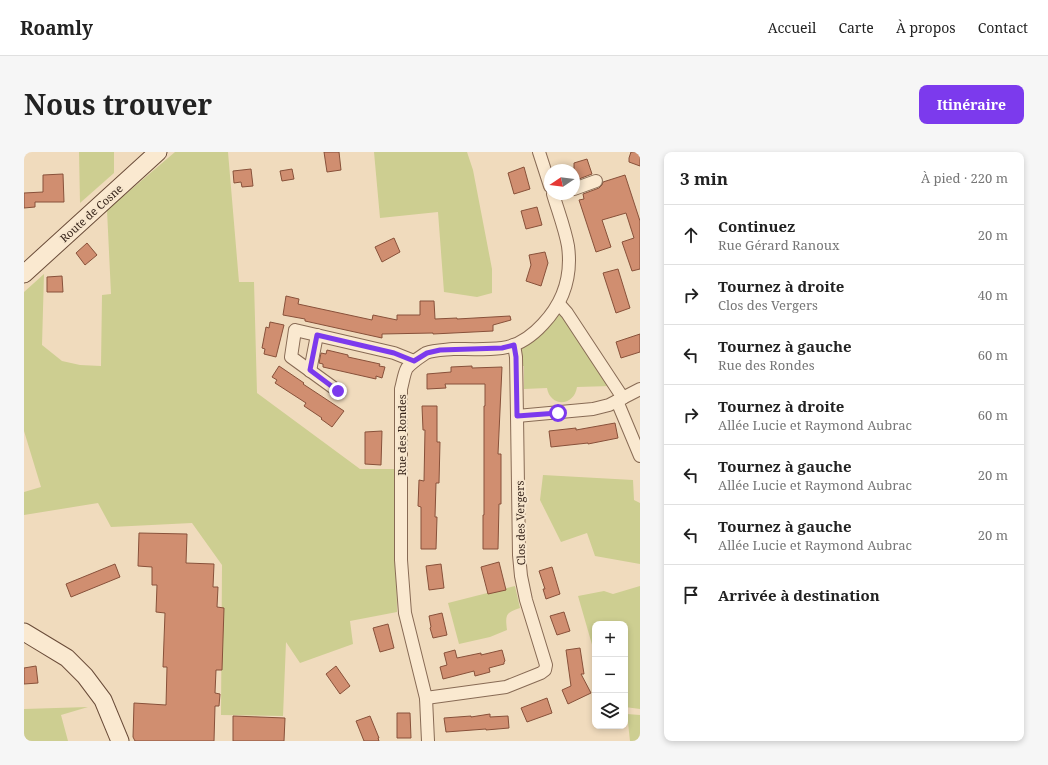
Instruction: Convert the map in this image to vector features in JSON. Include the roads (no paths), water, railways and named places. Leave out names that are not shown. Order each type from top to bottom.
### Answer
[{"type":"main road","name":"Route de Cosne","points":[[24,274],[158,152]]},
{"type":"main road","points":[[24,632],[67,658],[85,676],[103,700],[120,741]]},
{"type":"street","points":[[539,152],[544,165]]},
{"type":"street","points":[[580,187],[596,182]]},
{"type":"street","points":[[338,391],[291,357],[295,330],[394,353],[414,361],[427,353],[440,350],[502,348],[514,345],[539,329],[559,304],[568,277],[568,246],[556,200]]},
{"type":"street","points":[[559,304],[575,324],[620,399],[640,456]]},
{"type":"street","points":[[310,370],[317,335]]},
{"type":"street","name":"Clos des Vergers","points":[[426,698],[506,687],[545,670],[546,665],[526,600],[521,576],[519,555],[516,357],[514,345]]},
{"type":"street","name":"Rue des Rondes","points":[[414,361],[407,369],[401,389],[401,560],[405,614],[426,698],[428,741]]},
{"type":"street","points":[[517,416],[604,407],[640,388]]}]
